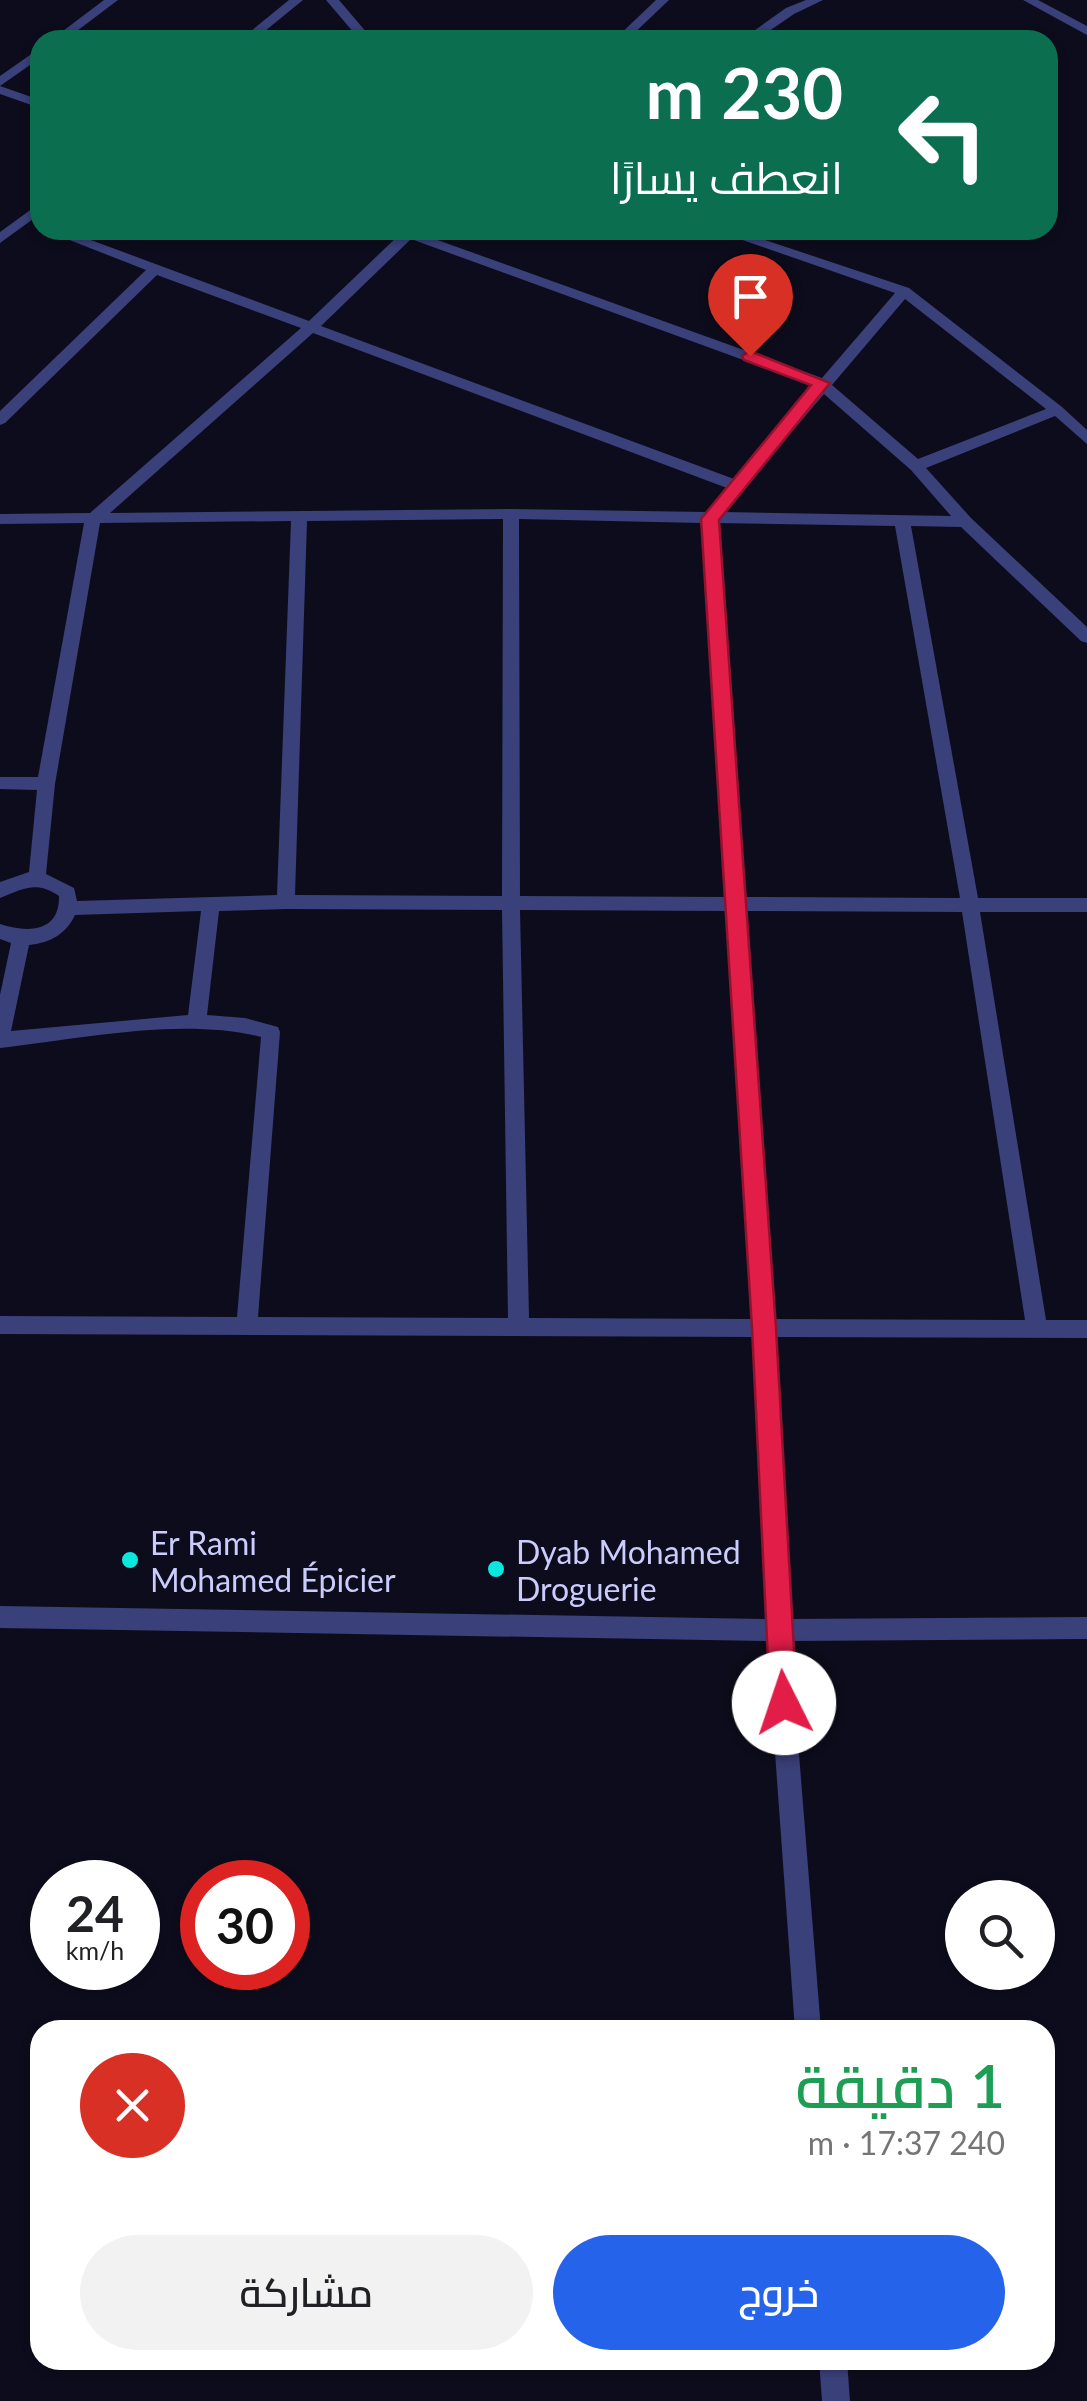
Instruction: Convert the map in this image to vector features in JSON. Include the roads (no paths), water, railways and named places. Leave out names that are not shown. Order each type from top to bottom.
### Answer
[{"type":"street","points":[[71,30],[112,0]]},
{"type":"street","points":[[259,30],[297,0]]},
{"type":"street","points":[[332,0],[358,30]]},
{"type":"street","points":[[631,30],[663,0]]},
{"type":"street","points":[[762,30],[790,11],[817,0]]},
{"type":"street","points":[[1029,0],[1087,31]]},
{"type":"street","points":[[0,82],[30,60]]},
{"type":"street","points":[[0,90],[30,100]]},
{"type":"street","points":[[0,239],[30,215]]},
{"type":"street","points":[[24,220],[30,222]]},
{"type":"street","points":[[79,240],[734,486]]},
{"type":"street","points":[[37,878],[46,784],[93,518],[312,326],[398,240]]},
{"type":"street","points":[[432,240],[822,383],[916,466],[964,522],[1087,636]]},
{"type":"street","points":[[752,240],[904,290],[1087,439]]},
{"type":"street","points":[[0,420],[156,268]]},
{"type":"street","points":[[807,2020],[778,1630],[764,1328],[710,519],[734,486],[904,290]]},
{"type":"street","points":[[916,466],[1056,410]]},
{"type":"street","points":[[0,519],[512,514],[964,522]]},
{"type":"street","points":[[512,514],[511,905],[519,1326]]},
{"type":"street","points":[[286,902],[299,516]]},
{"type":"street","points":[[902,520],[970,902],[1037,1329]]},
{"type":"street","points":[[0,783],[46,784]]},
{"type":"street","points":[[0,892],[11,883],[37,878],[55,882],[68,893],[71,908],[54,931],[21,939],[0,931]]},
{"type":"street","points":[[71,908],[286,902],[1087,904]]},
{"type":"street","points":[[197,1022],[211,903]]},
{"type":"street","points":[[21,939],[0,1040],[197,1022],[254,1025],[272,1032],[247,1326]]},
{"type":"street","points":[[0,1325],[1087,1329]]},
{"type":"street","points":[[0,1617],[778,1630],[1087,1628]]},
{"type":"street","points":[[833,2370],[836,2401]]},
{"type":"place","name":"Er Rami Mohamed Épicier","points":[[130,1560]]},
{"type":"place","name":"Dyab Mohamed Droguerie","points":[[496,1569]]}]
